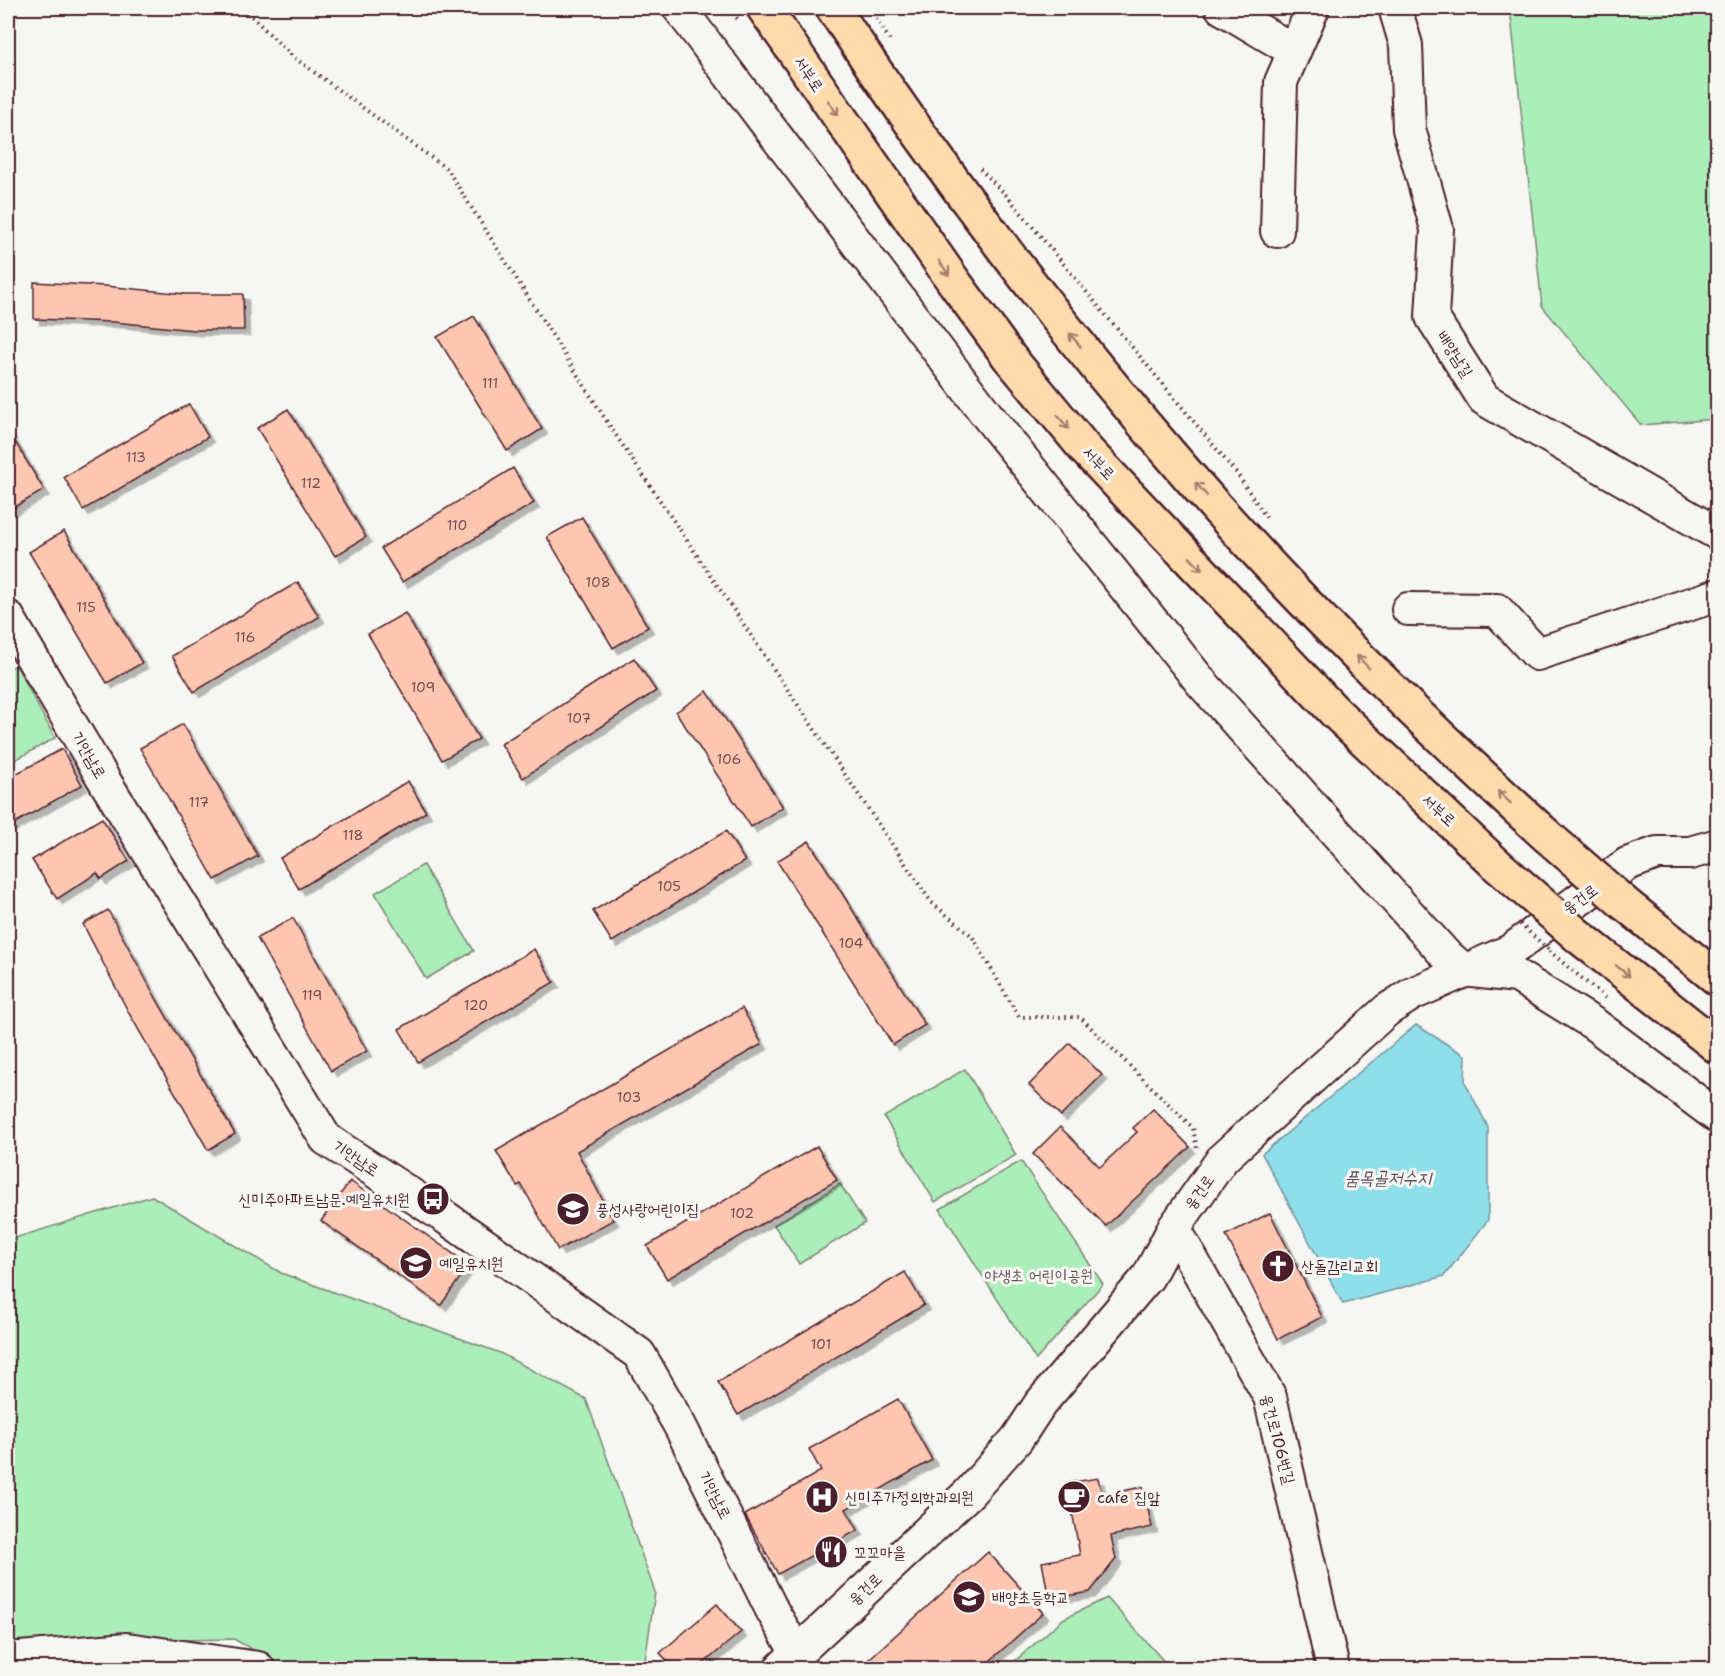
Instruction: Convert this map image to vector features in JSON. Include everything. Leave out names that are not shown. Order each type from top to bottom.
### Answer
[{"type":"main road","name":"서부로","points":[[764,8],[1009,357],[1086,450],[1334,711],[1497,865],[1578,935],[1718,1047]]},
{"type":"main road","points":[[833,8],[990,231],[1056,316],[1187,474],[1381,680],[1547,837],[1718,979]]},
{"type":"street","points":[[679,8],[987,415],[1201,682],[1444,953],[1464,970],[1517,976],[1594,1024],[1718,1117]]},
{"type":"street","points":[[1222,8],[1294,51]]},
{"type":"street","points":[[1277,231],[1281,82],[1313,8]]},
{"type":"street","name":"배양남길","points":[[1395,8],[1406,45],[1408,129],[1437,229],[1432,317],[1484,399],[1718,534]]},
{"type":"street","points":[[1408,609],[1497,610],[1537,654],[1718,596]]},
{"type":"street","name":"기안남로","points":[[8,617],[107,785],[326,1139],[445,1217],[639,1354],[680,1426],[773,1612],[789,1661]]},
{"type":"street","name":"융건로","points":[[789,1661],[969,1493],[1017,1439],[1040,1404],[1148,1277],[1174,1228],[1223,1158],[1387,1010],[1412,994],[1510,951],[1627,864],[1657,853],[1690,853],[1718,844]]},
{"type":"street","name":"융건로106번길","points":[[1174,1228],[1270,1397],[1334,1668]]},
{"type":"street","points":[[8,1659],[127,1649],[258,1668]]},
{"type":"path","points":[[243,8],[292,56],[447,169],[611,428],[931,902],[972,936],[1019,1017],[1080,1017],[1193,1128],[1205,1183]]},
{"type":"path","points":[[870,8],[893,45]]},
{"type":"path","points":[[976,165],[1008,197],[1238,475],[1270,523]]},
{"type":"green space","points":[[1510,8],[1717,8],[1717,419],[1641,425],[1542,306]]},
{"type":"green space","points":[[16,665],[55,738],[8,764],[8,669]]},
{"type":"green space","points":[[423,865],[474,951],[426,979],[375,893]]},
{"type":"green space","points":[[965,1069],[1016,1155],[935,1202],[884,1117]]},
{"type":"green space","name":"야생초 어린이공원","points":[[1021,1161],[1103,1284],[1036,1360],[940,1209]]},
{"type":"green space","points":[[840,1184],[865,1223],[799,1264],[774,1225]]},
{"type":"green space","points":[[152,1196],[281,1273],[500,1353],[586,1399],[655,1592],[644,1668],[285,1668],[234,1639],[8,1643],[8,1240]]},
{"type":"green space","points":[[1107,1598],[1170,1668],[1007,1668],[1063,1619]]},
{"type":"water","name":"품목골저수지","points":[[1416,1025],[1466,1056],[1465,1082],[1488,1127],[1488,1220],[1444,1276],[1343,1304],[1262,1154]]},
{"type":"building","points":[[34,282],[185,294],[243,294],[244,330],[194,330],[113,322],[34,319]]},
{"type":"building","points":[[474,316],[542,429],[507,451],[437,337]]},
{"type":"building","points":[[189,404],[208,437],[83,510],[64,477]]},
{"type":"building","points":[[288,409],[366,537],[335,556],[257,428]]},
{"type":"building","points":[[8,430],[44,490],[8,511]]},
{"type":"building","points":[[513,468],[534,503],[402,582],[381,548]]},
{"type":"building","points":[[582,517],[648,627],[613,648],[547,537]]},
{"type":"building","points":[[64,531],[142,663],[107,683],[29,552]]},
{"type":"building","points":[[298,582],[319,617],[194,692],[172,656]]},
{"type":"building","points":[[405,613],[479,739],[442,760],[368,634]]},
{"type":"building","points":[[634,658],[656,691],[523,778],[501,744]]},
{"type":"building","points":[[707,691],[783,807],[751,827],[676,712]]},
{"type":"building","points":[[183,724],[258,856],[215,880],[140,748]]},
{"type":"building","points":[[62,749],[82,785],[8,827],[8,778]]},
{"type":"building","points":[[408,781],[426,812],[299,889],[280,858]]},
{"type":"building","points":[[102,818],[129,861],[101,879],[97,873],[57,899],[32,860]]},
{"type":"building","points":[[726,831],[745,861],[612,942],[593,911]]},
{"type":"building","points":[[809,841],[925,1025],[893,1045],[777,861]]},
{"type":"building","points":[[108,910],[235,1134],[208,1150],[130,1015],[83,924]]},
{"type":"building","points":[[293,918],[367,1051],[331,1071],[257,938]]},
{"type":"building","points":[[534,949],[554,982],[418,1062],[399,1029]]},
{"type":"building","points":[[742,1008],[762,1044],[577,1151],[613,1220],[558,1250],[521,1184],[517,1186],[496,1151]]},
{"type":"building","points":[[1070,1043],[1102,1075],[1061,1116],[1029,1085]]},
{"type":"building","points":[[1153,1109],[1190,1147],[1106,1226],[1033,1154],[1060,1127],[1100,1167],[1137,1132],[1133,1128]]},
{"type":"building","points":[[817,1146],[837,1180],[667,1279],[647,1246]]},
{"type":"building","points":[[350,1181],[469,1265],[441,1305],[321,1221]]},
{"type":"building","points":[[1270,1213],[1322,1317],[1278,1339],[1226,1235]]},
{"type":"building","points":[[905,1272],[924,1305],[738,1415],[718,1382]]},
{"type":"building","points":[[898,1399],[932,1460],[846,1509],[858,1530],[778,1574],[745,1515],[821,1471],[809,1449]]},
{"type":"building","points":[[1098,1478],[1102,1495],[1143,1487],[1152,1527],[1111,1536],[1116,1559],[1090,1592],[1049,1599],[1042,1562],[1080,1555],[1067,1483]]},
{"type":"building","name":"배양초등학교","points":[[988,1552],[1043,1613],[982,1668],[859,1668]]},
{"type":"building","points":[[717,1604],[741,1632],[698,1668],[674,1668],[660,1653]]},
{"type":"place","name":"신미주아파트남문.예일유치원","points":[[433,1199]]},
{"type":"place","name":"풍성사랑어린이집","points":[[573,1209]]},
{"type":"place","name":"예일유치원","points":[[416,1263]]},
{"type":"place","name":"산돌감리교회","points":[[1278,1266]]},
{"type":"place","name":"신미주가정의학과의원","points":[[822,1497]]},
{"type":"place","name":"cafe 집앞","points":[[1074,1497]]},
{"type":"place","name":"꼬꼬마을","points":[[831,1552]]},
{"type":"place","name":"배양초등학교","points":[[969,1597]]}]
